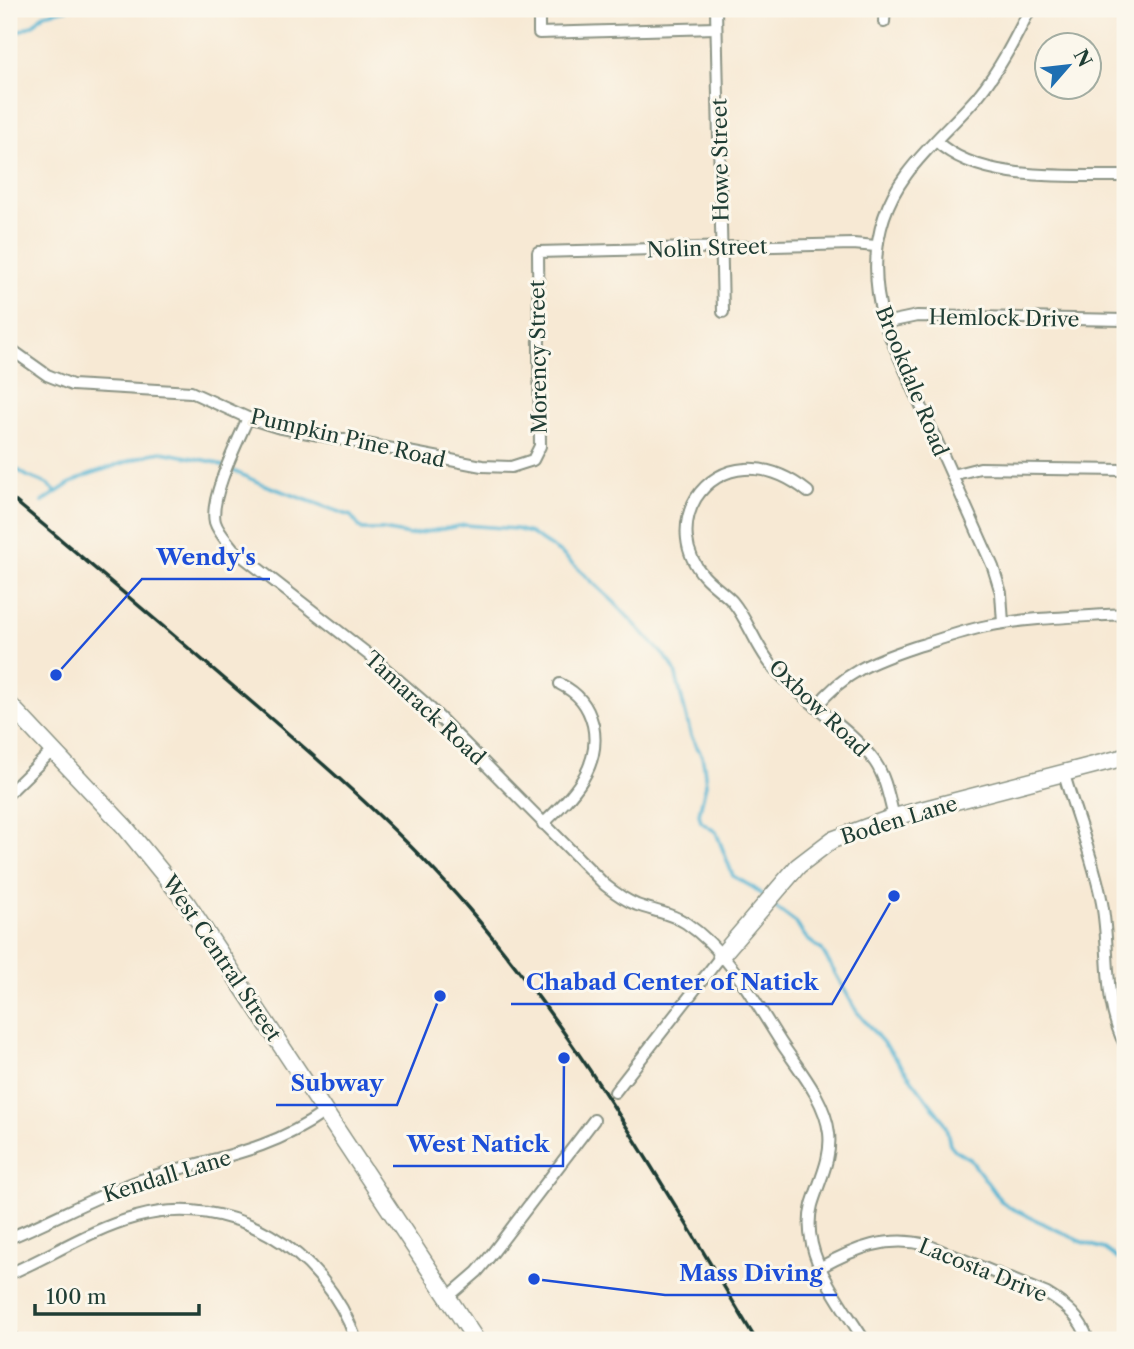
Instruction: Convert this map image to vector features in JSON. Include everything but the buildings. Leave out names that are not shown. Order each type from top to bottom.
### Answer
[{"type":"main road","name":"West Central Street","points":[[9,704],[125,827],[186,902],[476,1340]]},
{"type":"main road","name":"Boden Lane","points":[[721,956],[798,866],[832,841],[894,817],[1125,757]]},
{"type":"street","points":[[539,9],[540,33],[716,28]]},
{"type":"street","name":"Howe Street","points":[[716,9],[723,312]]},
{"type":"street","points":[[884,22],[885,9]]},
{"type":"street","name":"Brookdale Road","points":[[1003,623],[998,580],[884,323],[875,279],[876,246],[885,215],[898,186],[989,80],[1010,48],[1030,9]]},
{"type":"street","points":[[936,141],[960,158],[1003,170],[1054,175],[1125,176]]},
{"type":"street","name":"Nolin Street","points":[[538,253],[853,244],[876,246]]},
{"type":"street","name":"Morency Street","points":[[533,460],[541,437],[538,253]]},
{"type":"street","name":"Hemlock Drive","points":[[884,323],[917,316],[1125,320]]},
{"type":"street","name":"Pumpkin Pine Road","points":[[9,348],[47,375],[72,386],[191,392],[248,418],[277,427],[482,466],[511,467],[533,460]]},
{"type":"street","name":"Tamarack Road","points":[[248,418],[222,480],[215,520],[233,549],[416,695],[616,894],[640,906],[676,917],[699,933],[740,981],[808,1083],[827,1121],[830,1149],[811,1209],[810,1240],[821,1267],[864,1340]]},
{"type":"street","points":[[952,475],[980,468],[1125,471]]},
{"type":"street","name":"Oxbow Road","points":[[808,492],[787,477],[761,469],[735,470],[723,474],[704,487],[692,506],[686,528],[688,549],[698,569],[737,608],[773,668],[875,762],[885,782],[894,817]]},
{"type":"street","points":[[816,707],[842,679],[868,664],[954,634],[1003,623],[1125,614]]},
{"type":"street","points":[[543,824],[581,784],[595,747],[595,734],[588,708],[572,690],[560,684]]},
{"type":"street","points":[[9,793],[53,750]]},
{"type":"street","points":[[1064,774],[1098,887],[1104,918],[1110,1004],[1125,1045]]},
{"type":"street","name":"Boden Lane","points":[[615,1092],[721,956]]},
{"type":"street","name":"Kendall Lane","points":[[9,1238],[80,1203],[124,1186],[263,1146],[292,1133],[325,1112]]},
{"type":"street","points":[[448,1297],[488,1259],[594,1121]]},
{"type":"street","points":[[9,1274],[134,1217],[177,1211],[221,1215],[264,1231],[291,1247],[303,1258],[335,1296],[356,1340]]},
{"type":"street","name":"Lacosta Drive","points":[[821,1267],[851,1252],[882,1242],[904,1240],[927,1245],[1056,1299],[1076,1317],[1088,1340]]},
{"type":"street","points":[[9,1331],[13,1340]]},
{"type":"waterway","points":[[9,36],[33,25],[44,14],[67,9]]},
{"type":"waterway","points":[[42,502],[87,475],[162,452],[214,462],[262,484],[351,516],[362,530],[383,530],[409,535],[465,525],[516,529],[530,533],[562,554],[614,602],[670,662],[675,671],[691,736],[702,756],[704,766],[706,784],[699,814],[701,822],[716,832],[733,876],[766,898]]},
{"type":"waterway","points":[[9,464],[27,476],[47,484],[56,492]]},
{"type":"waterway","points":[[771,904],[795,922],[807,939],[822,950],[857,1012],[942,1119],[950,1144],[970,1159],[1001,1201],[1082,1242],[1104,1249],[1125,1264]]},
{"type":"railway","points":[[9,496],[342,782],[395,830],[468,908],[509,958],[585,1064],[656,1173],[756,1340]]},
{"type":"place","name":"Wendy's","points":[[56,675]]},
{"type":"place","name":"Chabad Center of Natick","points":[[894,896]]},
{"type":"place","name":"Subway","points":[[440,996]]},
{"type":"place","name":"West Natick","points":[[564,1058]]},
{"type":"place","name":"Mass Diving","points":[[534,1279]]}]
